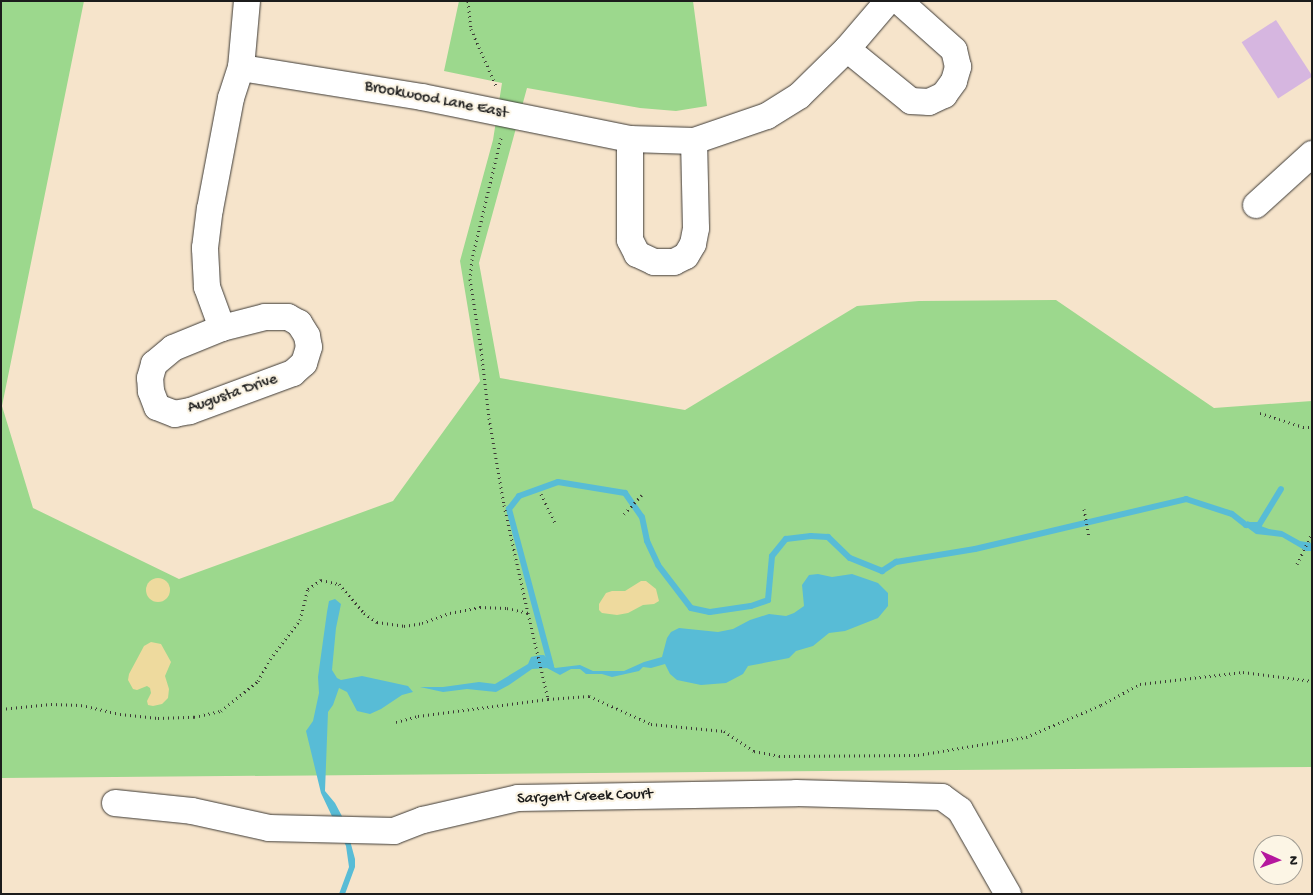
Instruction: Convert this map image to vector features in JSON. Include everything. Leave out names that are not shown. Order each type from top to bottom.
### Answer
[{"type":"street","points":[[222,328],[207,287],[205,248],[210,209],[231,98],[241,68],[247,1]]},
{"type":"street","name":"Brookwood Lane East","points":[[241,68],[422,97],[630,139],[694,141],[767,116],[799,96],[847,49],[888,1]]},
{"type":"street","points":[[847,49],[910,101],[929,102],[944,95],[954,82],[958,67],[954,50],[899,1]]},
{"type":"street","points":[[630,139],[630,240],[637,254],[654,262],[674,262],[686,256],[693,244],[696,228],[694,141]]},
{"type":"street","points":[[1256,205],[1312,154]]},
{"type":"street","name":"Augusta Drive","points":[[265,317],[288,317],[299,323],[307,336],[309,347],[304,363],[293,373],[190,411],[175,414],[157,407],[151,390],[150,378],[154,364],[173,348],[222,328],[265,317]]},
{"type":"street","name":"Sargent Creek Court","points":[[115,803],[192,811],[269,828],[394,832],[423,820],[518,798],[796,793],[942,797],[960,810],[1008,894]]},
{"type":"path","points":[[468,1],[472,30],[500,94],[505,124],[472,259],[470,279],[489,418],[504,505],[548,698]]},
{"type":"path","points":[[1260,413],[1303,427],[1312,427]]},
{"type":"path","points":[[541,494],[556,525]]},
{"type":"path","points":[[624,514],[642,496]]},
{"type":"path","points":[[1084,509],[1088,537]]},
{"type":"path","points":[[1297,564],[1312,533]]},
{"type":"path","points":[[1,709],[51,704],[81,705],[120,714],[158,718],[194,717],[221,711],[258,681],[270,659],[300,620],[308,589],[321,580],[339,584],[364,613],[377,622],[404,626],[480,607],[507,608],[528,613]]},
{"type":"path","points":[[396,722],[418,716],[548,698],[590,696],[651,724],[724,731],[754,751],[779,756],[918,755],[1026,737],[1101,705],[1140,684],[1243,672],[1312,681]]},
{"type":"green space","points":[[1,1],[84,1],[2,406],[33,508],[179,579],[393,501],[480,381],[460,261],[493,140],[502,83],[444,71],[459,1],[693,1],[707,106],[676,111],[640,108],[527,88],[479,263],[500,378],[685,410],[857,306],[919,301],[1056,300],[1214,408],[1312,401],[1312,767],[1,778]]},
{"type":"sand","points":[[158,578],[167,581],[170,590],[167,599],[158,602],[149,599],[146,590],[149,581]]},
{"type":"sand","points":[[641,581],[646,581],[656,589],[659,601],[654,604],[643,605],[628,613],[617,615],[602,613],[599,610],[599,604],[606,593],[625,591]]},
{"type":"sand","points":[[151,642],[161,644],[171,662],[165,676],[169,689],[168,698],[162,704],[153,706],[148,705],[147,701],[151,693],[150,688],[147,686],[137,690],[133,689],[128,680],[129,674],[144,646]]},
{"type":"water","points":[[1247,521],[1269,529],[1282,531],[1300,541],[1312,543],[1312,551],[1306,551],[1282,537],[1256,534],[1248,528]]},
{"type":"water","points":[[818,574],[832,577],[852,574],[878,583],[888,593],[888,606],[878,618],[845,631],[829,633],[813,646],[796,651],[789,658],[748,666],[743,674],[726,683],[701,685],[677,680],[670,674],[665,664],[651,668],[643,667],[639,671],[612,677],[602,674],[586,674],[580,669],[571,669],[560,675],[547,668],[532,669],[496,692],[467,689],[443,692],[420,687],[443,687],[479,682],[495,684],[528,664],[531,657],[540,655],[544,655],[555,668],[580,665],[593,671],[624,671],[644,662],[662,657],[667,638],[671,632],[679,628],[718,632],[733,629],[750,620],[769,614],[786,616],[794,613],[804,606],[802,585],[809,575]]},
{"type":"water","points":[[335,599],[341,604],[336,628],[332,670],[337,678],[341,680],[362,676],[408,686],[413,692],[402,695],[370,714],[357,711],[347,692],[339,688],[333,705],[328,712],[325,791],[335,803],[345,822],[355,859],[355,867],[345,894],[339,894],[349,867],[346,846],[321,793],[306,731],[313,721],[319,693],[318,677],[329,601]]},
{"type":"building","points":[[1276,20],[1312,75],[1278,99],[1242,42]]},
{"type":"waterway","points":[[551,666],[509,509],[519,496],[558,482],[625,493],[642,517],[647,541],[658,565],[691,608],[710,612],[751,606],[768,600],[772,556],[786,539],[811,536],[828,537],[850,558],[882,571],[896,562],[975,549],[1186,499],[1232,514],[1246,525],[1259,525],[1281,489]]}]
